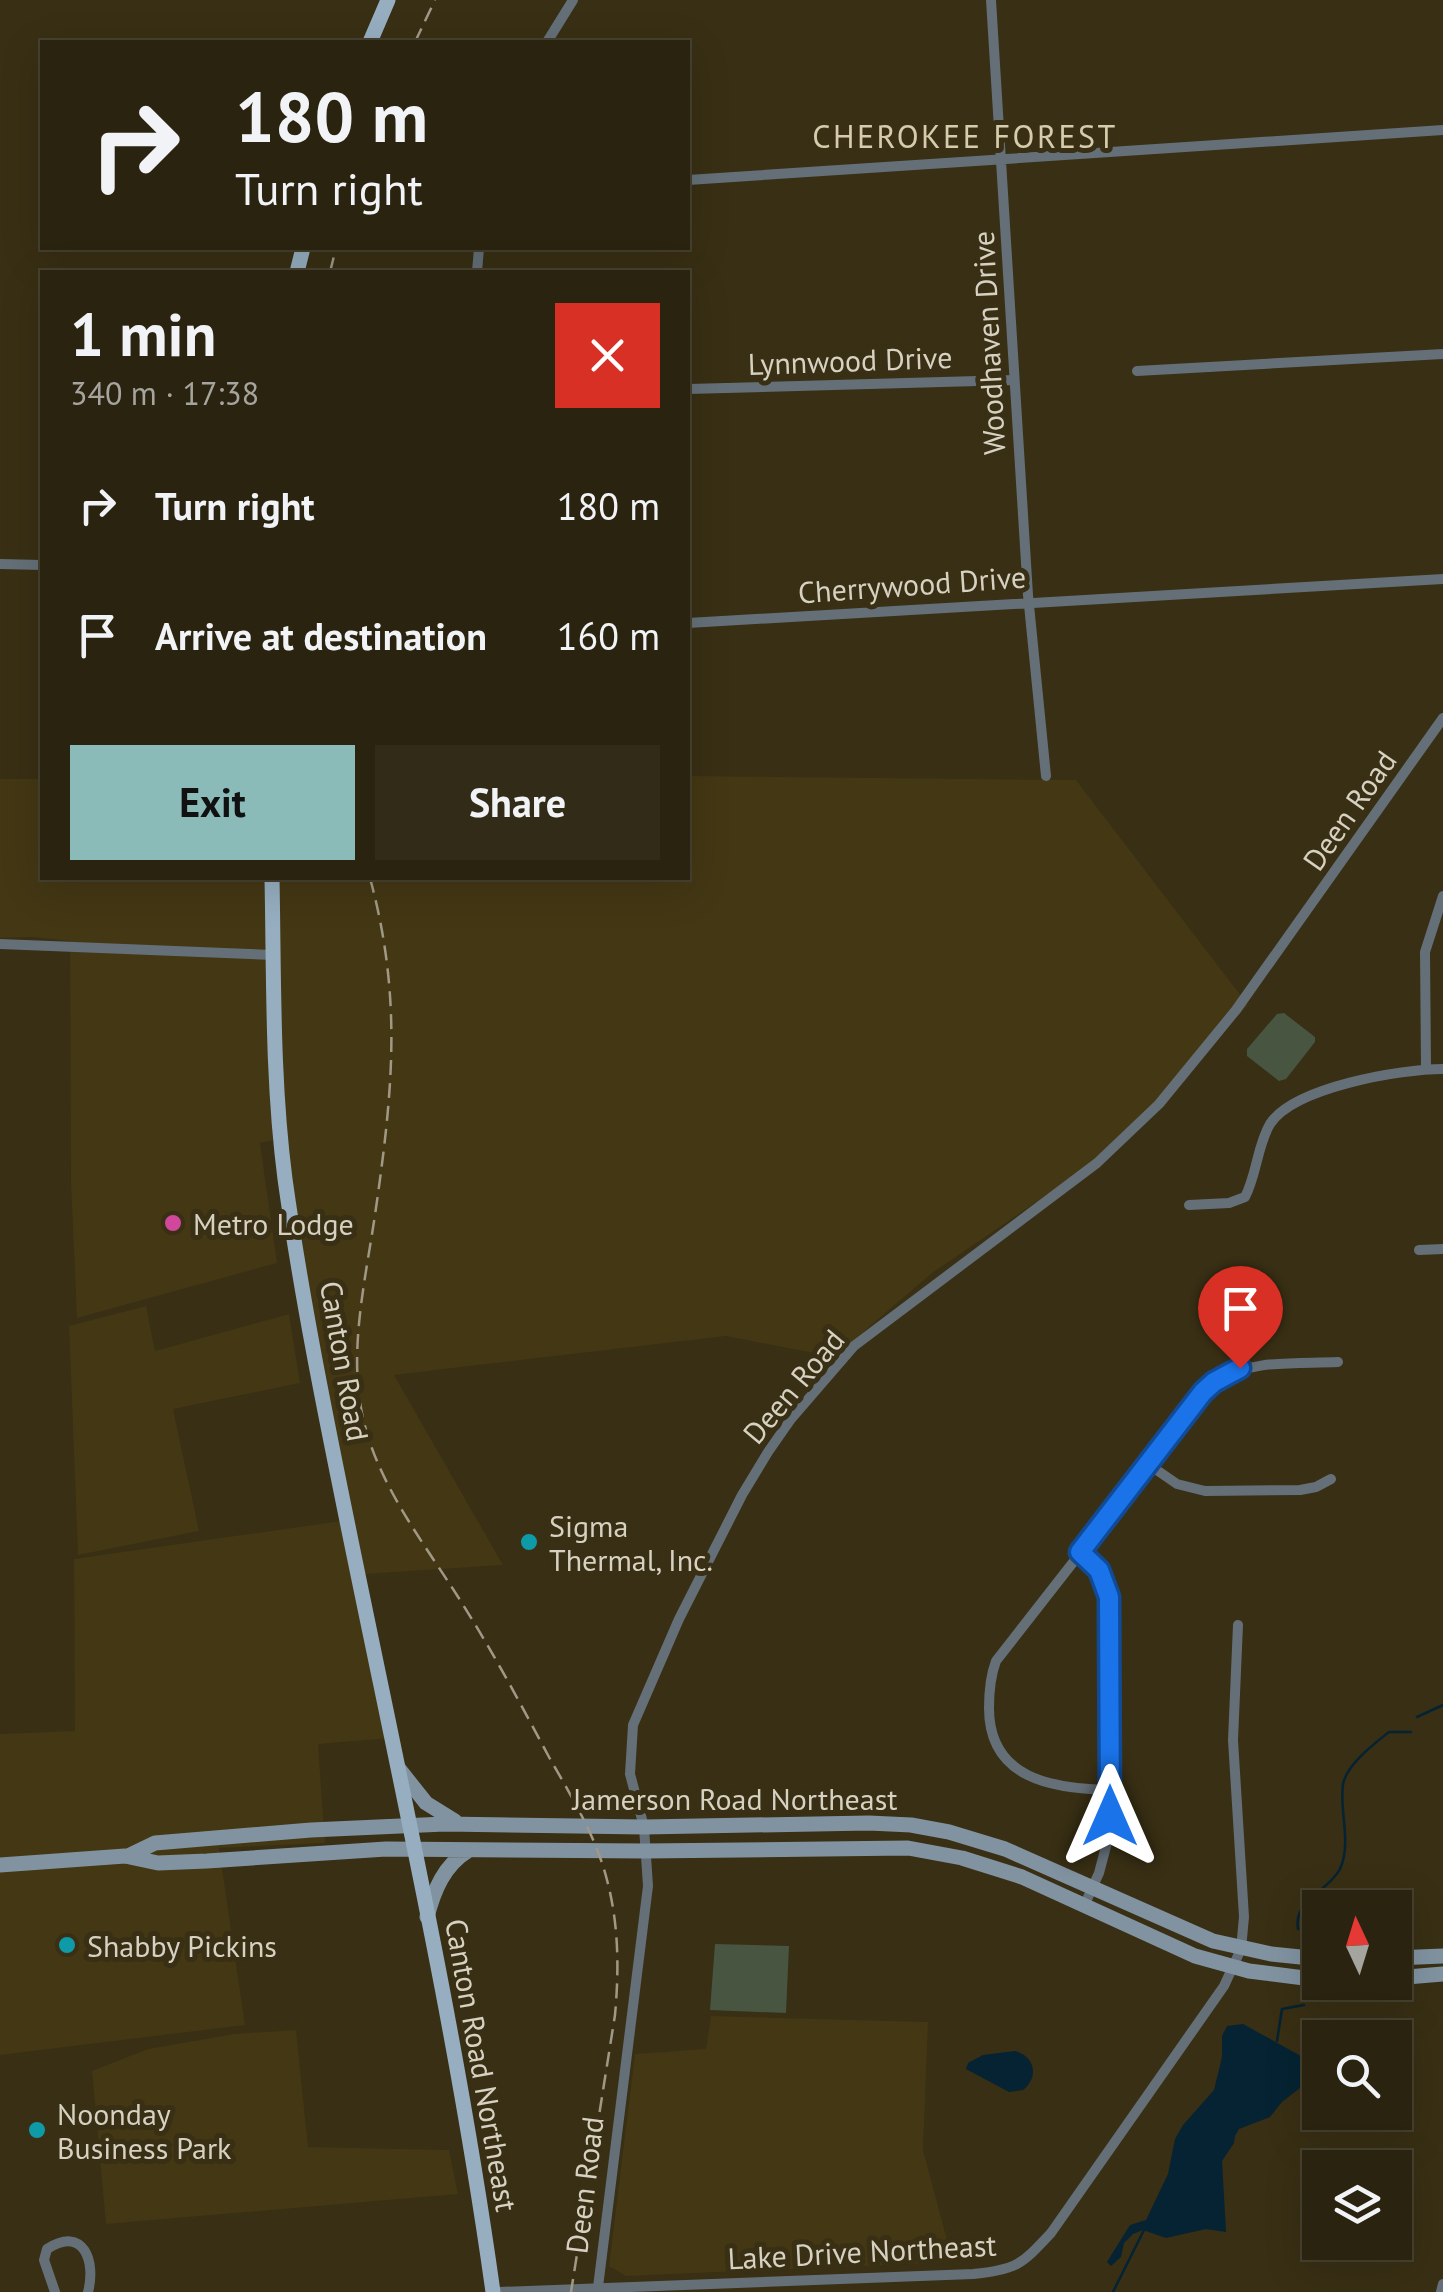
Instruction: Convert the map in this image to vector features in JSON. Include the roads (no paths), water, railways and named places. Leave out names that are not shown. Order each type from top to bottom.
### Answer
[{"type":"main road","points":[[371,40],[388,0]]},
{"type":"main road","name":"Canton Road","points":[[272,880],[278,1101],[288,1198],[330,1432],[414,1849]]},
{"type":"main road","name":"Canton Road Northeast","points":[[414,1849],[496,2292]]},
{"type":"street","points":[[549,40],[573,0]]},
{"type":"street","name":"Woodhaven Drive","points":[[992,0],[1014,380],[1046,776]]},
{"type":"street","points":[[690,180],[1443,130]]},
{"type":"street","points":[[1137,371],[1443,354]]},
{"type":"street","name":"Lynnwood Drive","points":[[690,389],[1014,380]]},
{"type":"street","points":[[0,564],[40,564]]},
{"type":"street","name":"Cherrywood Drive","points":[[690,623],[1443,579]]},
{"type":"street","name":"Deen Road","points":[[598,2287],[648,1886],[644,1827],[630,1774],[630,1742],[644,1696],[678,1619],[742,1495],[792,1419],[854,1346],[1097,1164],[1160,1104],[1236,1010],[1438,735],[1443,718]]},
{"type":"street","points":[[1426,1069],[1425,952],[1443,896]]},
{"type":"street","points":[[0,944],[274,956]]},
{"type":"street","points":[[1189,1205],[1229,1203],[1245,1197],[1268,1128],[1293,1104],[1366,1078],[1443,1069]]},
{"type":"street","points":[[1419,1250],[1443,1249]]},
{"type":"street","points":[[1110,1790],[1065,1785],[1010,1766],[996,1748],[989,1722],[989,1688],[996,1662],[1203,1392],[1226,1374],[1257,1365],[1338,1362]]},
{"type":"street","points":[[1148,1464],[1176,1484],[1206,1491],[1300,1490],[1316,1487],[1330,1478]]},
{"type":"street","points":[[1080,1552],[1099,1570],[1109,1597],[1108,1838],[1084,1906]]},
{"type":"street","name":"Lake Drive Northeast","points":[[496,2292],[858,2280],[1014,2268],[1052,2233],[1205,2014],[1240,1949],[1244,1917],[1233,1740],[1238,1625]]},
{"type":"street","points":[[398,1769],[426,1803],[463,1824]]},
{"type":"street","name":"Jamerson Road Northeast","points":[[128,1856],[155,1843],[410,1824],[911,1825],[1005,1849],[1196,1935],[1240,1949],[1302,1958]]},
{"type":"street","name":"Jamerson Road Northeast","points":[[0,1865],[128,1856],[158,1862],[414,1849],[908,1848],[1000,1869],[1168,1946],[1233,1968],[1302,1978]]},
{"type":"street","points":[[427,1917],[449,1866],[472,1849]]},
{"type":"street","points":[[1412,1957],[1443,1956]]},
{"type":"street","points":[[1412,1977],[1443,1974]]},
{"type":"street","points":[[55,2292],[44,2260],[54,2244],[68,2243],[79,2245],[90,2255],[92,2274],[88,2292]]},
{"type":"street","points":[[1441,2292],[1443,2284]]},
{"type":"water","points":[[1243,2024],[1302,2057],[1302,2086],[1270,2117],[1239,2129],[1235,2136],[1222,2161],[1226,2232],[1206,2229],[1166,2238],[1143,2230],[1124,2243],[1121,2257],[1111,2266],[1107,2262],[1130,2225],[1146,2220],[1168,2174],[1175,2139],[1183,2125],[1214,2090],[1227,2026]]},
{"type":"water","points":[[1015,2051],[1027,2057],[1032,2067],[1032,2079],[1023,2090],[1009,2092],[966,2069],[968,2063],[983,2055]]},
{"type":"waterway","points":[[1417,1717],[1443,1705]]},
{"type":"waterway","points":[[1298,1929],[1306,1903],[1340,1869],[1345,1838],[1343,1784],[1350,1769],[1389,1732],[1411,1732]]},
{"type":"waterway","points":[[1277,2041],[1282,2009],[1304,2005]]},
{"type":"waterway","points":[[1113,2292],[1144,2230]]},
{"type":"railway","points":[[416,40],[435,0]]},
{"type":"railway","points":[[330,270],[336,250]]},
{"type":"railway","points":[[370,880],[387,963],[391,1043],[387,1123],[357,1345],[365,1426],[390,1489],[490,1649],[582,1817],[602,1864],[614,1914],[615,2015],[571,2292]]},
{"type":"place","name":"Metro Lodge","points":[[173,1223]]},
{"type":"place","name":"Sigma Thermal, Inc.","points":[[529,1542]]},
{"type":"place","name":"Shabby Pickins","points":[[67,1945]]},
{"type":"place","name":"Noonday Business Park","points":[[37,2130]]},
{"type":"district","name":"CHEROKEE FOREST","points":[[965,136]]}]
